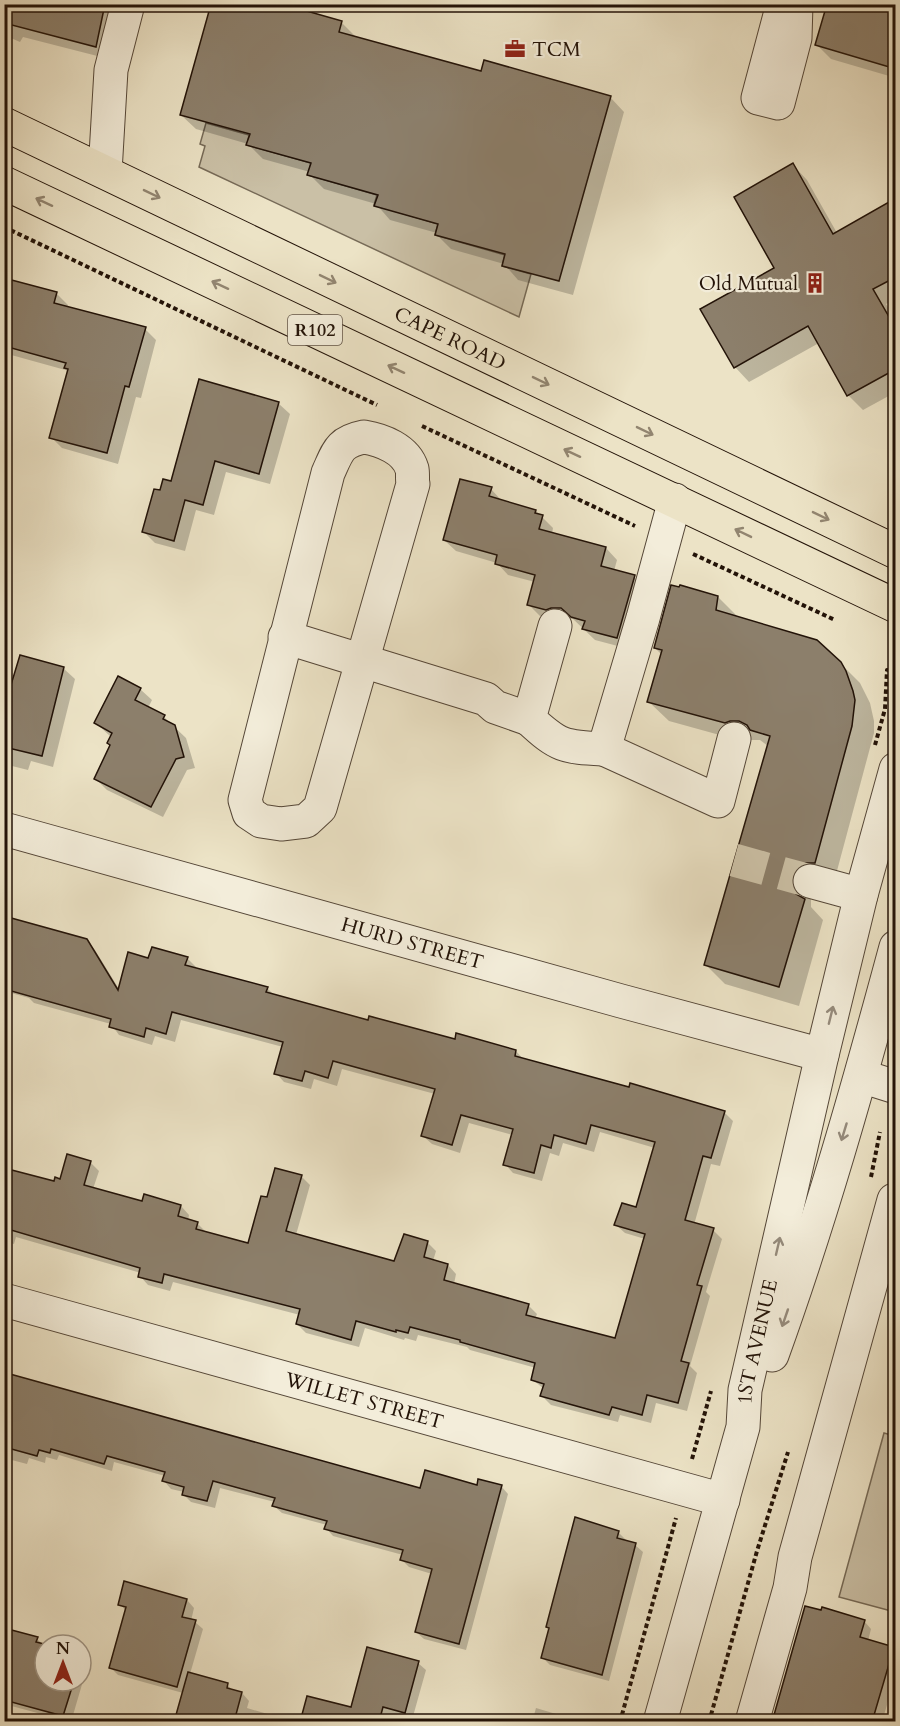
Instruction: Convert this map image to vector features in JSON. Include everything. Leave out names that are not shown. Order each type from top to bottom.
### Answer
[{"type":"main road","name":"CAPE ROAD","points":[[4,124],[896,552]]},
{"type":"main road","name":"R102","points":[[4,183],[896,606]]},
{"type":"street","points":[[105,172],[111,70],[128,4]]},
{"type":"street","points":[[783,4],[758,98],[778,103],[795,38],[796,4]]},
{"type":"street","points":[[364,436],[382,440],[400,452],[412,468],[412,484],[363,660],[320,808],[306,821],[281,824],[261,821],[249,813],[245,800],[328,473],[340,447],[350,440],[364,436]]},
{"type":"street","points":[[604,749],[675,500]]},
{"type":"street","points":[[529,719],[555,626]]},
{"type":"street","points":[[285,637],[486,699],[495,707],[529,719],[549,739],[570,747],[604,749],[718,801],[734,739]]},
{"type":"street","name":"1ST AVENUE","points":[[742,1427],[747,1381],[822,1055],[861,895],[896,769]]},
{"type":"street","name":"HURD STREET","points":[[4,829],[742,1035],[822,1055]]},
{"type":"street","points":[[810,881],[861,895]]},
{"type":"street","name":"1ST AVENUE","points":[[742,1427],[752,1410],[787,1314],[861,1076],[896,947]]},
{"type":"street","points":[[861,1076],[896,1087]]},
{"type":"street","points":[[752,1722],[790,1588],[795,1557],[894,1200]]},
{"type":"street","name":"WILLET STREET","points":[[4,1300],[723,1500]]},
{"type":"street","points":[[660,1722],[742,1427]]},
{"type":"path","points":[[887,670],[896,673]]},
{"type":"shaded area","points":[[206,123],[249,135],[247,145],[311,163],[308,175],[377,195],[374,205],[438,224],[435,235],[505,255],[502,266],[531,274],[519,317],[199,167],[205,146],[200,144]]},
{"type":"shaded area","points":[[884,1433],[895,1436],[895,1612],[839,1597]]},
{"type":"building","points":[[4,4],[105,4],[96,47],[4,23]]},
{"type":"building","points":[[211,4],[282,4],[342,21],[339,32],[481,71],[484,60],[611,96],[559,281],[502,266],[505,254],[435,235],[438,224],[374,206],[378,195],[307,175],[311,163],[246,145],[250,134],[180,115]]},
{"type":"building","points":[[827,4],[896,4],[896,69],[815,45]]},
{"type":"building","name":"Old Mutual","points":[[793,163],[833,234],[896,198],[896,277],[873,289],[896,329],[896,369],[847,396],[808,326],[734,368],[700,309],[774,268],[734,197]]},
{"type":"building","points":[[4,278],[57,292],[54,303],[146,327],[129,387],[125,386],[107,453],[49,438],[68,369],[64,368],[66,363],[4,346]]},
{"type":"building","points":[[199,379],[279,402],[259,474],[215,461],[203,505],[185,500],[174,541],[142,532],[154,489],[160,490],[163,479],[171,481]]},
{"type":"building","points":[[460,479],[492,487],[489,496],[536,510],[535,513],[543,515],[539,529],[606,547],[601,566],[635,575],[617,638],[582,629],[585,621],[571,617],[561,608],[546,610],[527,605],[535,575],[495,564],[497,555],[443,540]]},
{"type":"building","points":[[671,585],[679,587],[680,585],[718,596],[716,610],[817,640],[841,662],[853,691],[855,700],[852,726],[815,863],[806,863],[797,867],[792,877],[792,886],[796,894],[805,899],[779,987],[704,965],[770,736],[750,730],[747,725],[739,721],[725,723],[647,702],[662,650],[654,648]]},
{"type":"building","points":[[20,655],[64,667],[42,756],[4,747],[4,708]]},
{"type":"building","points":[[118,676],[141,688],[135,700],[165,715],[163,719],[175,725],[184,757],[176,759],[151,807],[94,779],[110,745],[107,743],[112,733],[94,723]]},
{"type":"building","points":[[4,916],[87,939],[118,990],[128,952],[148,958],[152,947],[188,957],[185,965],[268,987],[266,992],[368,1020],[369,1016],[455,1039],[456,1033],[516,1050],[515,1056],[629,1087],[630,1083],[725,1111],[711,1158],[703,1156],[685,1220],[714,1228],[697,1285],[702,1286],[681,1361],[689,1363],[678,1403],[647,1395],[642,1415],[612,1407],[609,1415],[540,1396],[544,1384],[531,1380],[535,1363],[410,1327],[408,1333],[396,1330],[396,1332],[356,1321],[351,1340],[296,1324],[300,1309],[164,1274],[162,1283],[138,1277],[140,1268],[4,1228],[4,1168],[54,1181],[55,1177],[60,1179],[67,1154],[91,1161],[84,1185],[142,1201],[144,1194],[181,1205],[178,1216],[198,1222],[196,1229],[248,1243],[261,1196],[267,1197],[275,1168],[302,1175],[286,1231],[394,1261],[404,1234],[428,1241],[424,1257],[448,1264],[444,1280],[529,1304],[526,1315],[615,1338],[645,1234],[614,1225],[622,1203],[636,1207],[655,1142],[591,1125],[586,1144],[554,1135],[551,1148],[541,1145],[534,1173],[503,1165],[513,1129],[461,1115],[452,1145],[421,1136],[435,1089],[333,1061],[328,1078],[305,1071],[302,1081],[274,1074],[283,1042],[172,1012],[166,1034],[146,1028],[144,1037],[109,1027],[111,1019],[4,989]]},
{"type":"building","points":[[10,1374],[420,1488],[425,1470],[477,1485],[478,1479],[502,1485],[459,1644],[415,1632],[432,1569],[400,1560],[403,1550],[324,1529],[327,1521],[272,1506],[275,1498],[213,1481],[207,1501],[182,1495],[184,1487],[162,1481],[165,1472],[107,1456],[104,1464],[51,1449],[50,1453],[39,1450],[37,1456],[4,1447],[4,1396]]},
{"type":"building","points":[[575,1517],[619,1531],[617,1538],[636,1543],[602,1675],[541,1658],[549,1628],[546,1627]]},
{"type":"building","points":[[124,1581],[187,1599],[182,1617],[196,1620],[177,1687],[109,1668],[126,1607],[118,1605]]},
{"type":"building","points":[[805,1606],[821,1610],[822,1607],[865,1620],[860,1637],[894,1647],[872,1722],[860,1722],[839,1715],[838,1722],[772,1722]]},
{"type":"building","points":[[4,1628],[33,1636],[33,1693],[70,1693],[63,1716],[4,1700]]},
{"type":"building","points":[[367,1647],[419,1661],[405,1713],[383,1707],[379,1722],[300,1722],[307,1696],[351,1707]]},
{"type":"building","points":[[188,1672],[228,1683],[227,1688],[242,1692],[234,1722],[174,1722]]},
{"type":"tunnel","points":[[734,860],[810,881]]},
{"type":"place","name":"TCM","points":[[515,49]]},
{"type":"place","name":"Old Mutual","points":[[815,283]]}]
